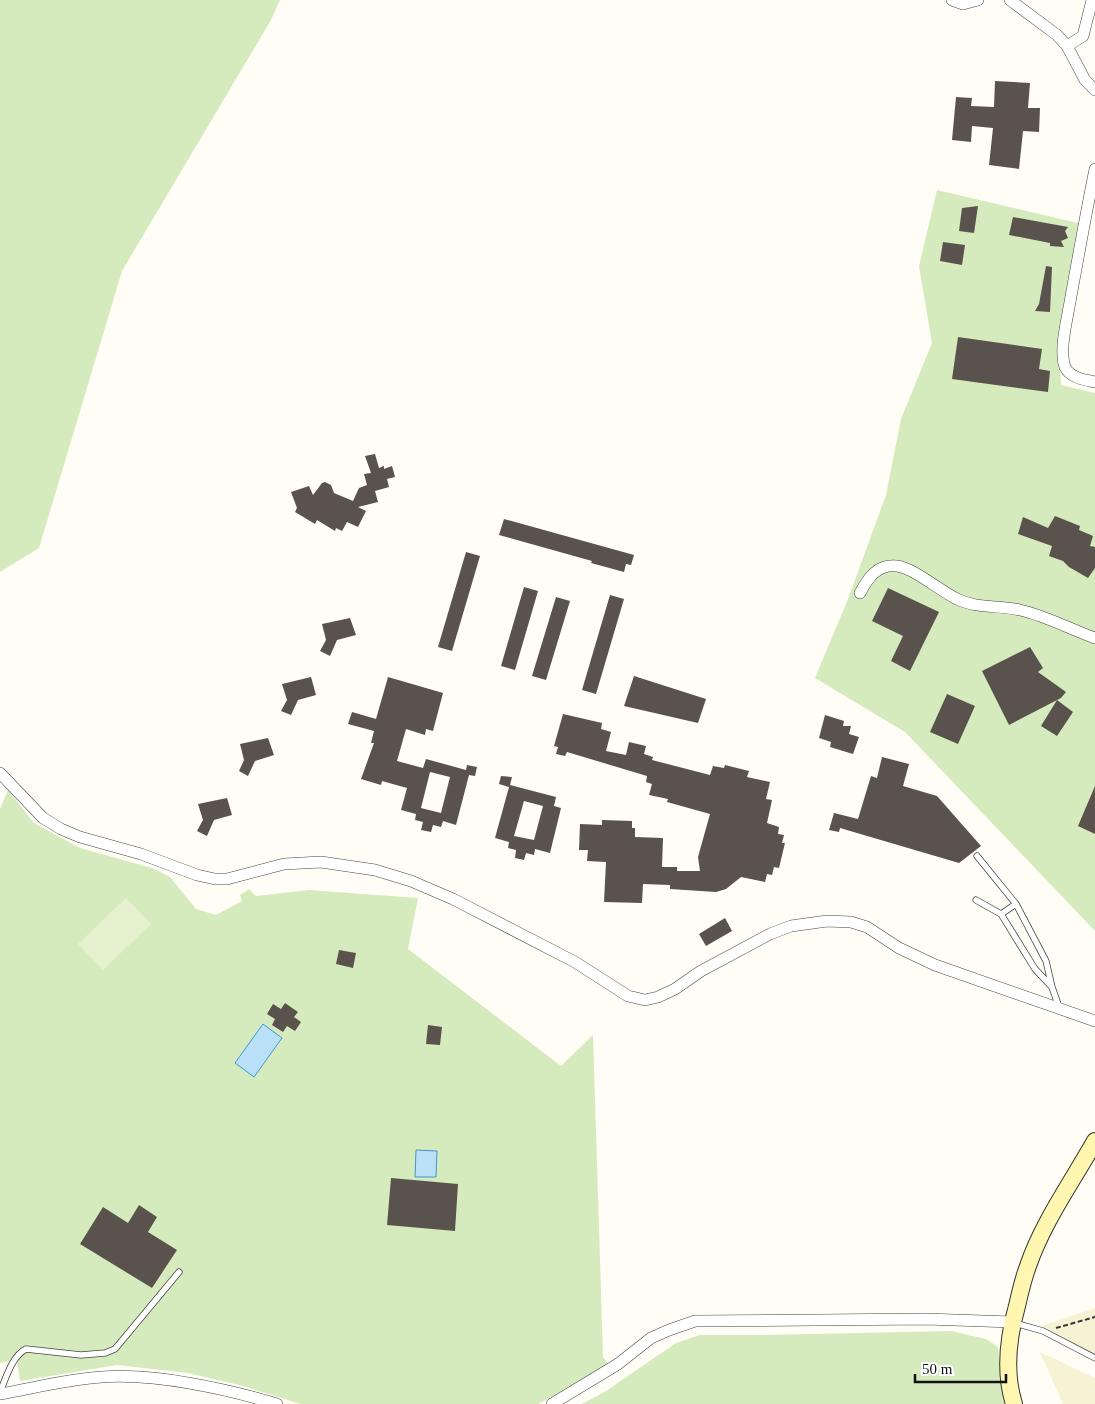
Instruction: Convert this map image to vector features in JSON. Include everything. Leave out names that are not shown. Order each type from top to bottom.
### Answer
[{"type":"street","points":[[952,0],[963,4],[978,0]]},
{"type":"street","points":[[1010,0],[1057,35],[1067,46],[1085,80],[1095,90]]},
{"type":"street","points":[[1067,46],[1083,36],[1092,0]]},
{"type":"street","points":[[1095,169],[1066,326],[1064,357],[1066,368],[1074,377],[1095,382]]},
{"type":"street","points":[[860,593],[869,577],[874,573],[887,567],[898,566],[911,571],[957,599],[973,605],[1020,610],[1095,638]]},
{"type":"street","points":[[0,773],[44,818],[61,830],[80,837],[141,854],[197,875],[215,879],[227,879],[284,864],[321,862],[375,870],[453,899],[560,953],[628,996],[645,1000],[658,997],[675,989],[701,971],[770,934],[791,926],[827,921],[850,922],[867,927],[918,958],[1095,1022]]},
{"type":"street","points":[[1014,1404],[1009,1390],[1008,1353],[1012,1322],[1028,1266],[1039,1240],[1095,1141]]},
{"type":"street","points":[[552,1404],[618,1364],[651,1338],[695,1321],[926,1319],[1012,1322]]},
{"type":"street","points":[[0,1393],[69,1380],[104,1376],[160,1380],[202,1386],[244,1394],[277,1404]]},
{"type":"lane","points":[[976,856],[1016,904],[1046,962],[1060,1009]]},
{"type":"lane","points":[[976,900],[1001,914],[1035,969],[1052,987]]},
{"type":"lane","points":[[1001,914],[1016,904]]},
{"type":"lane","points":[[0,1393],[14,1360],[26,1349],[81,1356],[105,1353],[115,1349],[179,1272]]},
{"type":"lane","points":[[1012,1322],[1043,1331],[1095,1358]]},
{"type":"path","points":[[1043,1331],[1095,1317]]},
{"type":"shaded area","points":[[1095,1308],[1095,1358],[1036,1328]]},
{"type":"shaded area","points":[[1040,1352],[1095,1378],[1095,1404],[1063,1404]]},
{"type":"green space","points":[[0,0],[280,0],[271,20],[122,271],[39,548],[0,572]]},
{"type":"green space","points":[[937,190],[1082,224],[1059,345],[1061,385],[1095,393],[1095,931],[905,732],[815,678],[848,599],[886,495],[901,419],[932,343],[919,266]]},
{"type":"green space","points":[[8,790],[34,823],[80,848],[152,868],[170,877],[196,909],[216,915],[242,901],[240,895],[249,889],[256,896],[309,890],[418,898],[408,949],[561,1066],[593,1035],[603,1357],[610,1366],[538,1404],[301,1404],[243,1386],[188,1373],[117,1365],[20,1381],[17,1360],[0,1363],[0,809]]},
{"type":"green space","points":[[126,898],[151,924],[103,970],[78,944]]},
{"type":"green space","points":[[951,1331],[986,1339],[998,1347],[1004,1394],[1008,1404],[582,1404],[606,1391],[676,1343],[700,1335]]},
{"type":"water","points":[[263,1024],[282,1038],[254,1077],[235,1063]]},
{"type":"water","points":[[416,1150],[437,1151],[436,1177],[415,1177]]},
{"type":"building","points":[[995,81],[1030,83],[1028,108],[1040,108],[1039,132],[1023,131],[1019,169],[989,165],[993,128],[972,126],[971,142],[952,140],[956,97],[972,98],[971,106],[994,107]]},
{"type":"building","points":[[978,206],[974,233],[959,231],[962,208]]},
{"type":"building","points":[[1013,217],[1068,227],[1065,231],[1068,238],[1061,241],[1064,247],[1050,246],[1050,243],[1009,235]]},
{"type":"building","points":[[943,242],[965,245],[962,265],[940,261]]},
{"type":"building","points":[[1046,266],[1052,267],[1050,312],[1035,311],[1039,304]]},
{"type":"building","points":[[958,337],[1042,349],[1039,369],[1050,371],[1048,392],[952,379]]},
{"type":"building","points":[[375,454],[379,468],[384,466],[384,469],[392,466],[395,477],[387,479],[389,487],[375,491],[378,502],[358,507],[366,511],[358,527],[347,522],[342,531],[336,528],[335,531],[317,520],[315,524],[295,512],[297,508],[291,492],[309,486],[313,495],[322,483],[325,482],[331,485],[334,493],[353,501],[359,488],[367,485],[364,474],[371,473],[365,456]]},
{"type":"building","points":[[1055,516],[1080,526],[1079,530],[1093,536],[1090,546],[1095,547],[1095,568],[1088,578],[1069,567],[1063,561],[1049,556],[1052,546],[1018,534],[1023,517],[1048,528]]},
{"type":"building","points":[[504,519],[634,555],[631,565],[626,564],[624,572],[499,535]]},
{"type":"building","points":[[466,552],[480,556],[452,651],[438,647]]},
{"type":"building","points":[[524,587],[538,591],[515,670],[501,666]]},
{"type":"building","points":[[888,588],[939,612],[910,671],[891,661],[903,636],[872,621]]},
{"type":"building","points":[[610,595],[624,599],[596,694],[582,690]]},
{"type":"building","points":[[556,597],[570,601],[546,680],[532,676]]},
{"type":"building","points":[[350,618],[356,635],[337,640],[330,656],[320,651],[326,640],[322,624]]},
{"type":"building","points":[[1030,647],[1043,668],[1038,672],[1066,692],[1061,698],[1009,725],[982,671]]},
{"type":"building","points":[[634,676],[706,699],[698,723],[624,706]]},
{"type":"building","points":[[311,677],[316,695],[298,700],[291,715],[281,711],[287,700],[282,684]]},
{"type":"building","points":[[388,677],[443,693],[433,731],[426,729],[425,735],[406,729],[397,761],[423,768],[426,759],[466,770],[467,765],[477,767],[475,776],[469,775],[456,825],[443,821],[441,827],[433,825],[431,832],[421,830],[423,822],[415,820],[416,814],[401,810],[407,788],[382,781],[381,785],[361,779],[374,743],[371,743],[374,731],[348,724],[352,712],[376,719]],"holes":[[[430,772],[450,777],[441,813],[421,808]]]},
{"type":"building","points":[[947,694],[975,706],[958,744],[930,732]]},
{"type":"building","points":[[1057,700],[1073,712],[1057,736],[1041,726]]},
{"type":"building","points":[[563,714],[602,723],[601,729],[611,732],[606,751],[626,755],[629,742],[646,746],[644,754],[653,757],[652,760],[710,775],[713,766],[724,768],[725,765],[749,771],[747,777],[770,782],[766,799],[772,800],[767,823],[779,827],[778,834],[784,835],[782,843],[785,843],[779,868],[774,867],[772,875],[767,874],[765,882],[741,877],[726,889],[716,892],[670,889],[670,885],[643,884],[642,903],[604,902],[606,862],[587,861],[588,850],[579,850],[580,824],[602,825],[602,820],[632,821],[632,828],[635,828],[635,837],[663,838],[662,867],[677,867],[677,871],[700,871],[698,857],[710,814],[667,802],[668,799],[649,795],[652,784],[646,782],[647,776],[567,752],[565,756],[556,754],[558,747],[554,746]]},
{"type":"building","points":[[825,715],[844,721],[843,726],[851,726],[849,734],[859,737],[853,754],[830,747],[831,742],[819,738]]},
{"type":"building","points":[[268,738],[274,755],[255,761],[248,776],[239,771],[244,760],[240,744]]},
{"type":"building","points":[[882,757],[909,764],[903,786],[937,796],[981,846],[959,863],[840,828],[839,832],[829,830],[834,813],[858,819],[871,776],[877,778]]},
{"type":"building","points":[[501,776],[512,777],[510,785],[556,797],[554,806],[561,808],[550,853],[535,849],[534,855],[526,853],[524,860],[515,858],[516,850],[508,848],[509,842],[495,838],[509,787],[499,784]],"holes":[[[524,801],[543,806],[534,840],[514,836]]]},
{"type":"building","points":[[1095,786],[1095,834],[1078,826]]},
{"type":"building","points":[[227,798],[232,815],[214,820],[207,836],[197,831],[203,820],[198,804]]},
{"type":"building","points":[[725,918],[732,931],[706,946],[699,934]]},
{"type":"building","points":[[339,950],[356,953],[353,968],[336,964]]},
{"type":"building","points":[[285,1003],[298,1012],[294,1017],[301,1022],[295,1031],[287,1026],[283,1032],[272,1025],[275,1019],[267,1014],[273,1004],[281,1009]]},
{"type":"building","points":[[428,1025],[442,1027],[440,1045],[426,1044]]},
{"type":"building","points":[[391,1178],[458,1184],[455,1231],[387,1225]]},
{"type":"building","points":[[139,1205],[157,1217],[148,1232],[177,1250],[152,1288],[80,1244],[103,1207],[128,1223]]}]
